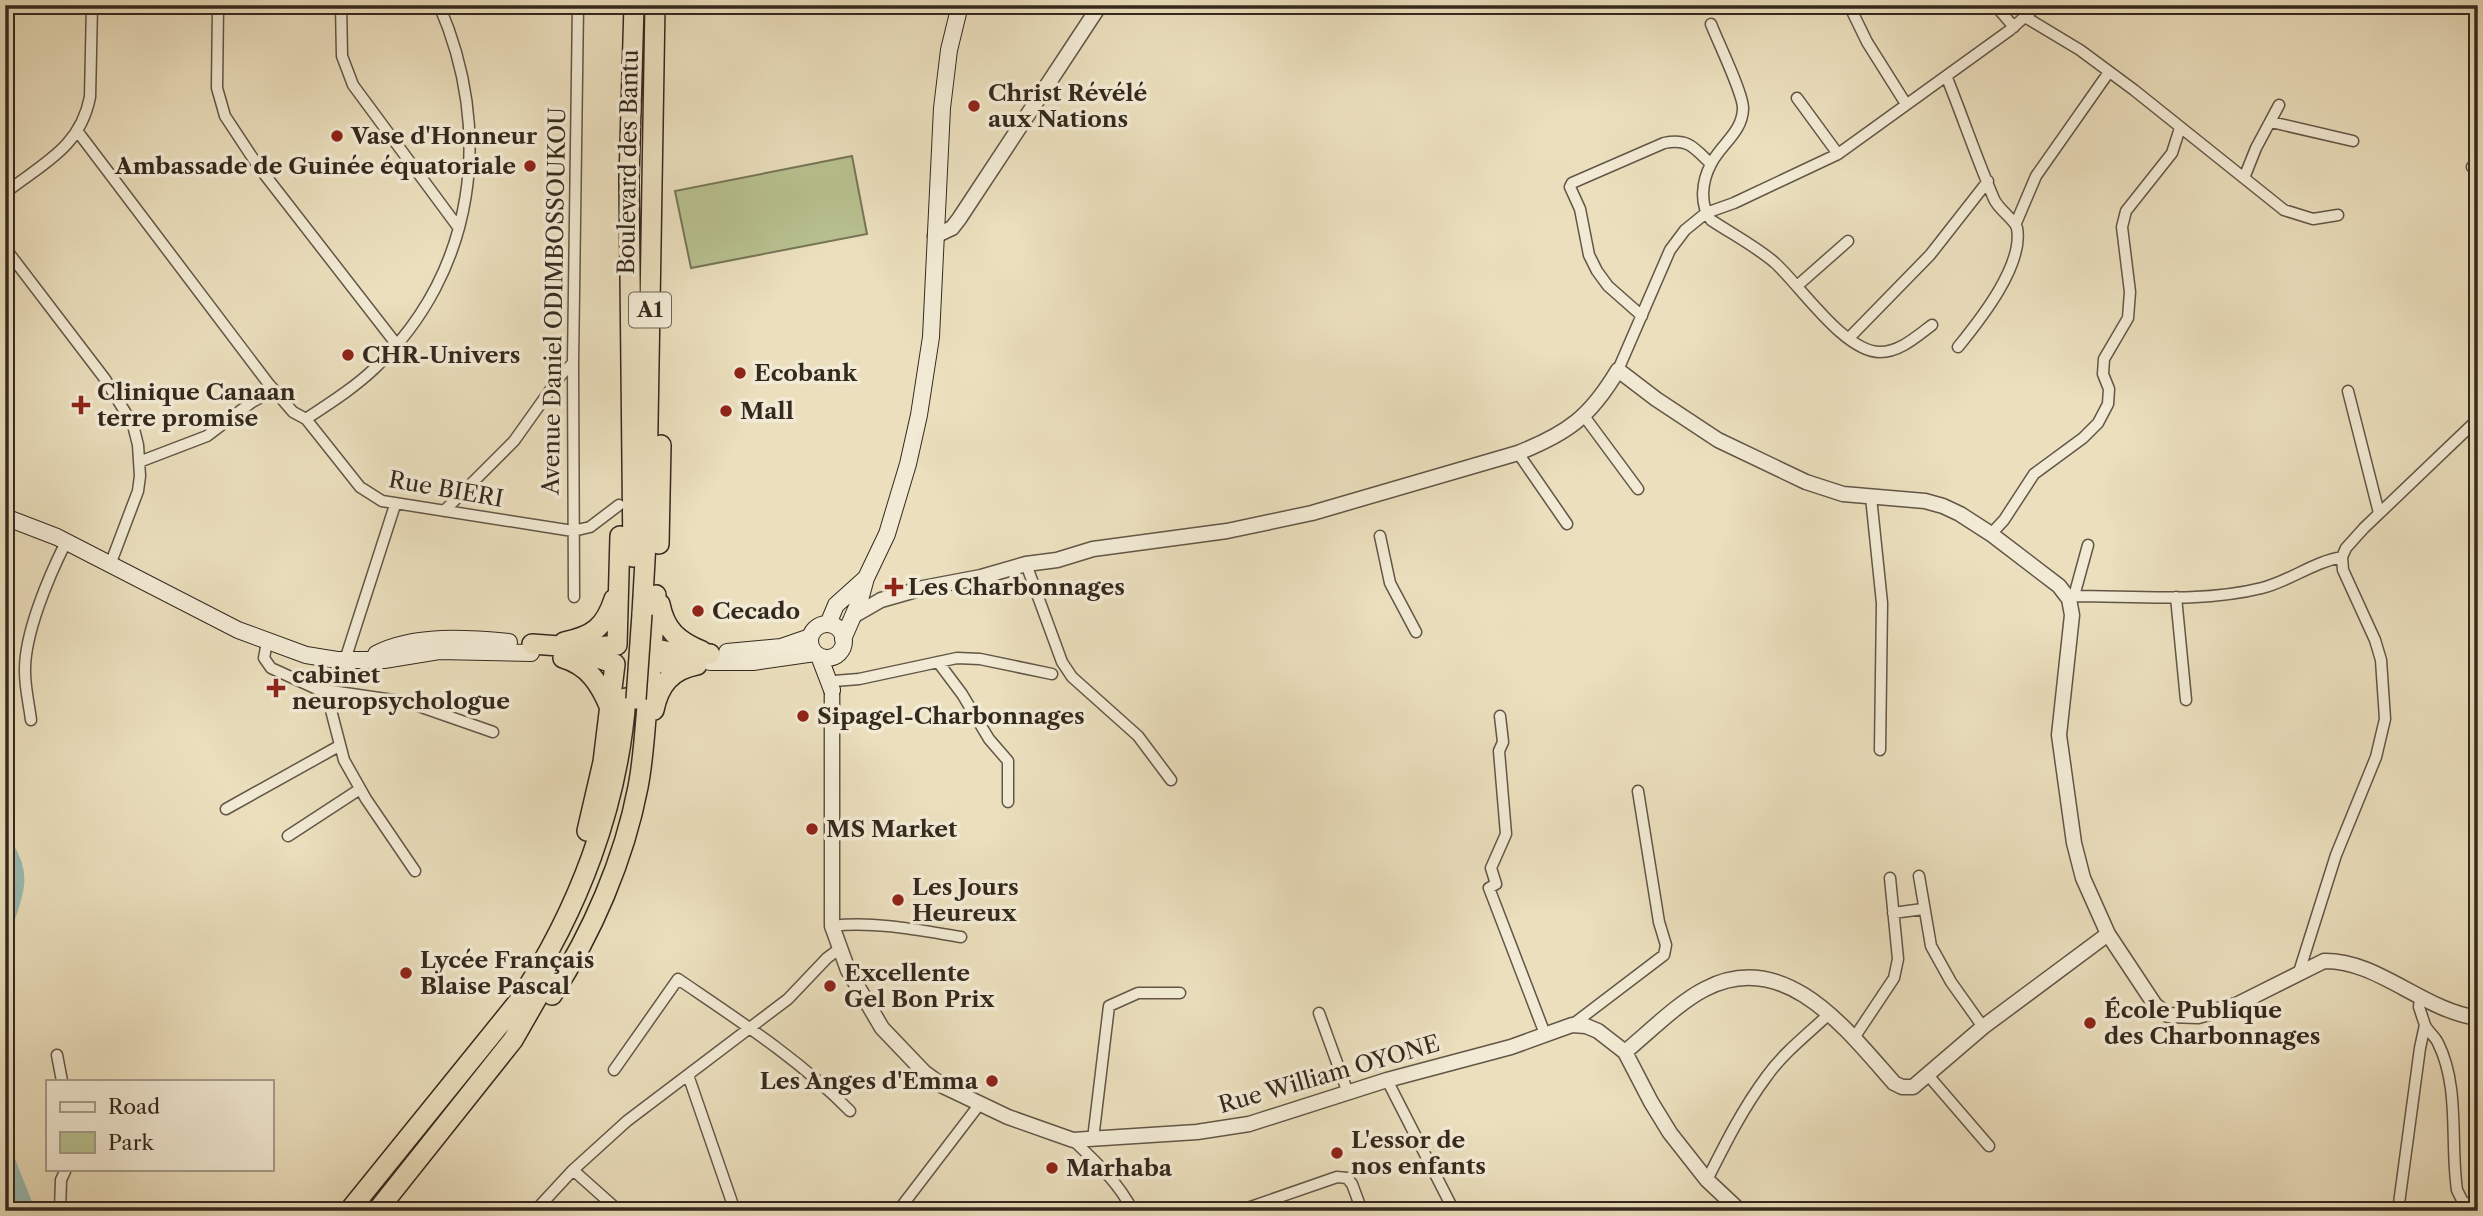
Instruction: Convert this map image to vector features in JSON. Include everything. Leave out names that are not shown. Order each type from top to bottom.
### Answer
[{"type":"highway","name":"Boulevard des Bantu","points":[[634,5],[629,178],[637,614]]},
{"type":"highway","name":"Boulevard des Bantu","points":[[637,614],[646,528],[655,5]]},
{"type":"highway","points":[[377,1211],[513,1040],[564,951],[594,885],[620,801],[628,761],[624,702],[616,655],[620,581],[623,212],[629,178]]},
{"type":"highway","points":[[513,1040],[526,1032],[541,1013],[561,981],[596,913],[622,848],[638,788],[652,656],[662,480],[657,212],[652,178]]},
{"type":"highway","points":[[657,578],[666,626],[678,639],[710,658]]},
{"type":"highway","points":[[531,648],[569,641],[592,633],[609,614],[620,581]]},
{"type":"highway","points":[[349,1211],[518,1002],[542,966],[584,877],[613,789],[637,614]]},
{"type":"highway","points":[[635,636],[645,640],[652,656],[645,673],[634,676],[623,673],[616,655],[625,638],[635,636]]},
{"type":"highway","points":[[531,648],[581,666],[624,702]]},
{"type":"highway","points":[[531,648],[587,648],[616,655]]},
{"type":"highway","points":[[652,656],[675,653],[710,658]]},
{"type":"highway","points":[[643,755],[648,745],[655,704],[664,682],[681,669],[710,658]]},
{"type":"main road","points":[[710,658],[753,662],[817,655],[828,658],[840,647],[855,615],[866,578],[887,534],[914,440],[931,337],[945,78],[960,5]]},
{"type":"main road","points":[[5,517],[66,542],[267,642],[306,655],[345,660],[368,659],[401,646],[448,638],[531,648]]},
{"type":"main road","points":[[710,658],[781,648],[810,637],[817,628],[828,624],[836,605],[866,578]]},
{"type":"main road","points":[[828,624],[840,631],[833,685]]},
{"type":"main road","points":[[810,637],[811,646],[833,685]]},
{"type":"street","points":[[5,193],[59,153],[78,132],[88,110],[90,97],[92,5]]},
{"type":"street","points":[[218,5],[217,88],[221,108],[231,127],[258,166],[397,345]]},
{"type":"street","points":[[341,5],[342,56],[353,85],[458,227]]},
{"type":"street","points":[[306,419],[359,382],[397,345],[437,286],[449,259],[469,184],[471,127],[460,67],[439,5]]},
{"type":"street","name":"Avenue Daniel ODIMBOSSOUKOU","points":[[574,597],[573,363],[578,5]]},
{"type":"street","points":[[936,236],[951,228],[960,219],[1100,5]]},
{"type":"street","points":[[1849,5],[1867,42],[1906,104]]},
{"type":"street","points":[[1995,5],[2014,27]]},
{"type":"street","points":[[855,615],[881,600],[1026,564],[1057,560],[1093,549],[1227,531],[1312,513],[1518,453],[1565,432],[1584,416],[1618,370],[1670,250],[1685,230],[1706,213],[1838,154],[1906,104],[1947,78],[2014,27],[2038,5]]},
{"type":"street","points":[[2025,18],[2080,50],[2284,210],[2313,219],[2337,215]]},
{"type":"street","points":[[1711,24],[1743,106],[1739,126],[1711,164],[1703,196],[1706,213],[1712,220],[1769,258],[1821,313],[1849,338],[1868,350],[1881,352],[1901,347],[1932,325]]},
{"type":"street","points":[[1958,347],[1980,320],[2008,269],[2016,251],[2015,223],[2036,177],[2109,72]]},
{"type":"street","points":[[1947,78],[1995,202],[2015,223]]},
{"type":"street","points":[[1797,98],[1838,154]]},
{"type":"street","points":[[2244,178],[2256,148],[2279,105]]},
{"type":"street","points":[[2271,122],[2353,141]]},
{"type":"street","points":[[1991,534],[2004,520],[2034,474],[2083,438],[2098,422],[2108,404],[2109,389],[2103,374],[2104,359],[2128,318],[2130,292],[2122,227],[2126,211],[2172,153],[2180,128]]},
{"type":"street","name":"Rue BIERI","points":[[78,132],[274,390],[292,412],[306,419],[360,487],[373,497],[395,505],[573,531]]},
{"type":"street","points":[[1642,316],[1608,286],[1597,271],[1589,255],[1580,209],[1570,187],[1572,183],[1676,140],[1691,145],[1711,164]]},
{"type":"street","points":[[1849,338],[1930,255],[1987,181]]},
{"type":"street","points":[[1797,286],[1848,241]]},
{"type":"street","points":[[5,248],[84,351],[133,425],[139,462],[138,491],[110,565]]},
{"type":"street","points":[[444,511],[514,442],[561,375],[573,363]]},
{"type":"street","points":[[1618,370],[1691,423],[1743,453],[1830,491],[1871,497],[1902,497],[1943,506],[1991,534],[2071,598],[2226,594],[2262,588],[2315,564],[2342,557]]},
{"type":"street","points":[[139,462],[207,436],[252,402],[274,390]]},
{"type":"street","points":[[2348,391],[2379,513]]},
{"type":"street","points":[[1584,416],[1638,489]]},
{"type":"street","points":[[2299,972],[2336,855],[2376,757],[2385,719],[2381,660],[2375,640],[2343,570],[2342,557],[2346,548],[2379,513],[2478,419]]},
{"type":"street","points":[[1518,453],[1567,524]]},
{"type":"street","points":[[1871,497],[1882,603],[1880,750]]},
{"type":"street","points":[[345,660],[395,505]]},
{"type":"street","points":[[573,531],[590,527],[620,505]]},
{"type":"street","points":[[1380,536],[1390,583],[1416,632]]},
{"type":"street","points":[[31,720],[25,685],[27,651],[37,612],[66,542]]},
{"type":"street","points":[[2088,545],[2071,598],[2072,615],[2060,712],[2061,755],[2074,842],[2083,878],[2108,934],[2155,1005],[2168,1015],[2198,1016],[2236,1005],[2324,961],[2348,962],[2420,998],[2478,1018]]},
{"type":"street","points":[[1026,564],[1062,662],[1072,677],[1138,736],[1171,780]]},
{"type":"street","points":[[2176,597],[2186,701]]},
{"type":"street","points":[[267,642],[264,658],[271,668],[326,691],[407,702],[493,732]]},
{"type":"street","points":[[833,685],[957,658],[980,659],[1052,674]]},
{"type":"street","points":[[938,662],[962,694],[989,739],[1008,761],[1008,802]]},
{"type":"street","name":"Rue William OYONE","points":[[833,685],[832,926],[839,949],[868,1007],[894,1043],[933,1080],[978,1105],[1073,1140],[1204,1132],[1249,1124],[1387,1080],[1492,1052],[1572,1024]]},
{"type":"street","points":[[326,691],[344,760],[360,789],[415,871]]},
{"type":"street","points":[[1500,716],[1503,742],[1499,751],[1506,834],[1491,868],[1496,884],[1489,888],[1545,1034]]},
{"type":"street","points":[[226,809],[339,746]]},
{"type":"street","points":[[288,836],[360,789]]},
{"type":"street","points":[[1572,1024],[1664,955],[1666,946],[1659,922],[1638,791]]},
{"type":"street","points":[[1919,876],[1931,946],[1939,963],[1983,1027]]},
{"type":"street","points":[[1854,1038],[1894,978],[1898,960],[1890,878]]},
{"type":"street","points":[[1893,913],[1923,909]]},
{"type":"street","points":[[832,926],[856,923],[880,925],[961,937]]},
{"type":"street","points":[[1625,1052],[1694,996],[1729,979],[1745,976],[1783,984],[1801,994],[1829,1014],[1894,1083],[1902,1087],[1913,1087],[1983,1027],[2108,934]]},
{"type":"street","points":[[535,1211],[573,1170],[644,1108],[788,999],[839,949]]},
{"type":"street","points":[[614,1070],[678,979],[818,1079],[850,1111]]},
{"type":"street","points":[[1093,1139],[1110,1006],[1138,993],[1180,993]]},
{"type":"street","points":[[2420,998],[2419,1007],[2425,1025],[2438,1042],[2449,1085],[2457,1190],[2463,1202],[2478,1207]]},
{"type":"street","points":[[1319,1013],[1348,1093]]},
{"type":"street","points":[[1707,1180],[1733,1129],[1768,1075],[1784,1055],[1829,1014]]},
{"type":"street","points":[[1572,1024],[1598,1031],[1625,1052],[1661,1119],[1707,1180],[1740,1211]]},
{"type":"street","points":[[2398,1211],[2425,1025]]},
{"type":"street","points":[[57,1055],[62,1080]]},
{"type":"street","points":[[1927,1074],[1989,1146]]},
{"type":"street","points":[[688,1076],[734,1211]]},
{"type":"street","points":[[1387,1080],[1454,1211]]},
{"type":"street","points":[[898,1211],[978,1105]]},
{"type":"street","points":[[1073,1140],[1107,1172],[1133,1211]]},
{"type":"street","points":[[60,1211],[61,1180],[66,1170]]},
{"type":"street","points":[[573,1170],[619,1211]]},
{"type":"street","points":[[1240,1211],[1337,1177],[1347,1178],[1352,1184],[1362,1211]]},
{"type":"green space","points":[[852,156],[867,234],[691,268],[675,191]]},
{"type":"waterway","points":[[5,848],[11,858],[15,876],[14,893],[5,921]]},
{"type":"waterway","points":[[5,1158],[26,1211]]},
{"type":"place","name":"Christ Révélé aux Nations","points":[[974,106]]},
{"type":"place","name":"Vase d'Honneur","points":[[337,136]]},
{"type":"place","name":"Ambassade de Guinée équatoriale","points":[[530,166]]},
{"type":"place","name":"CHR-Univers","points":[[348,355]]},
{"type":"place","name":"Ecobank","points":[[740,373]]},
{"type":"place","name":"Clinique Canaan terre promise","points":[[81,405]]},
{"type":"place","name":"Mall","points":[[726,411]]},
{"type":"place","name":"Les Charbonnages","points":[[894,587]]},
{"type":"place","name":"Cecado","points":[[698,611]]},
{"type":"place","name":"cabinet neuropsychologue","points":[[276,688]]},
{"type":"place","name":"Sipagel-Charbonnages","points":[[803,716]]},
{"type":"place","name":"MS Market","points":[[812,829]]},
{"type":"place","name":"Les Jours Heureux","points":[[898,900]]},
{"type":"place","name":"Lycée Français Blaise Pascal","points":[[406,973]]},
{"type":"place","name":"Excellente Gel Bon Prix","points":[[830,986]]},
{"type":"place","name":"École Publique des Charbonnages","points":[[2090,1023]]},
{"type":"place","name":"Les Anges d'Emma","points":[[992,1081]]},
{"type":"place","name":"L'essor de nos enfants","points":[[1337,1153]]},
{"type":"place","name":"Marhaba","points":[[1052,1168]]}]
